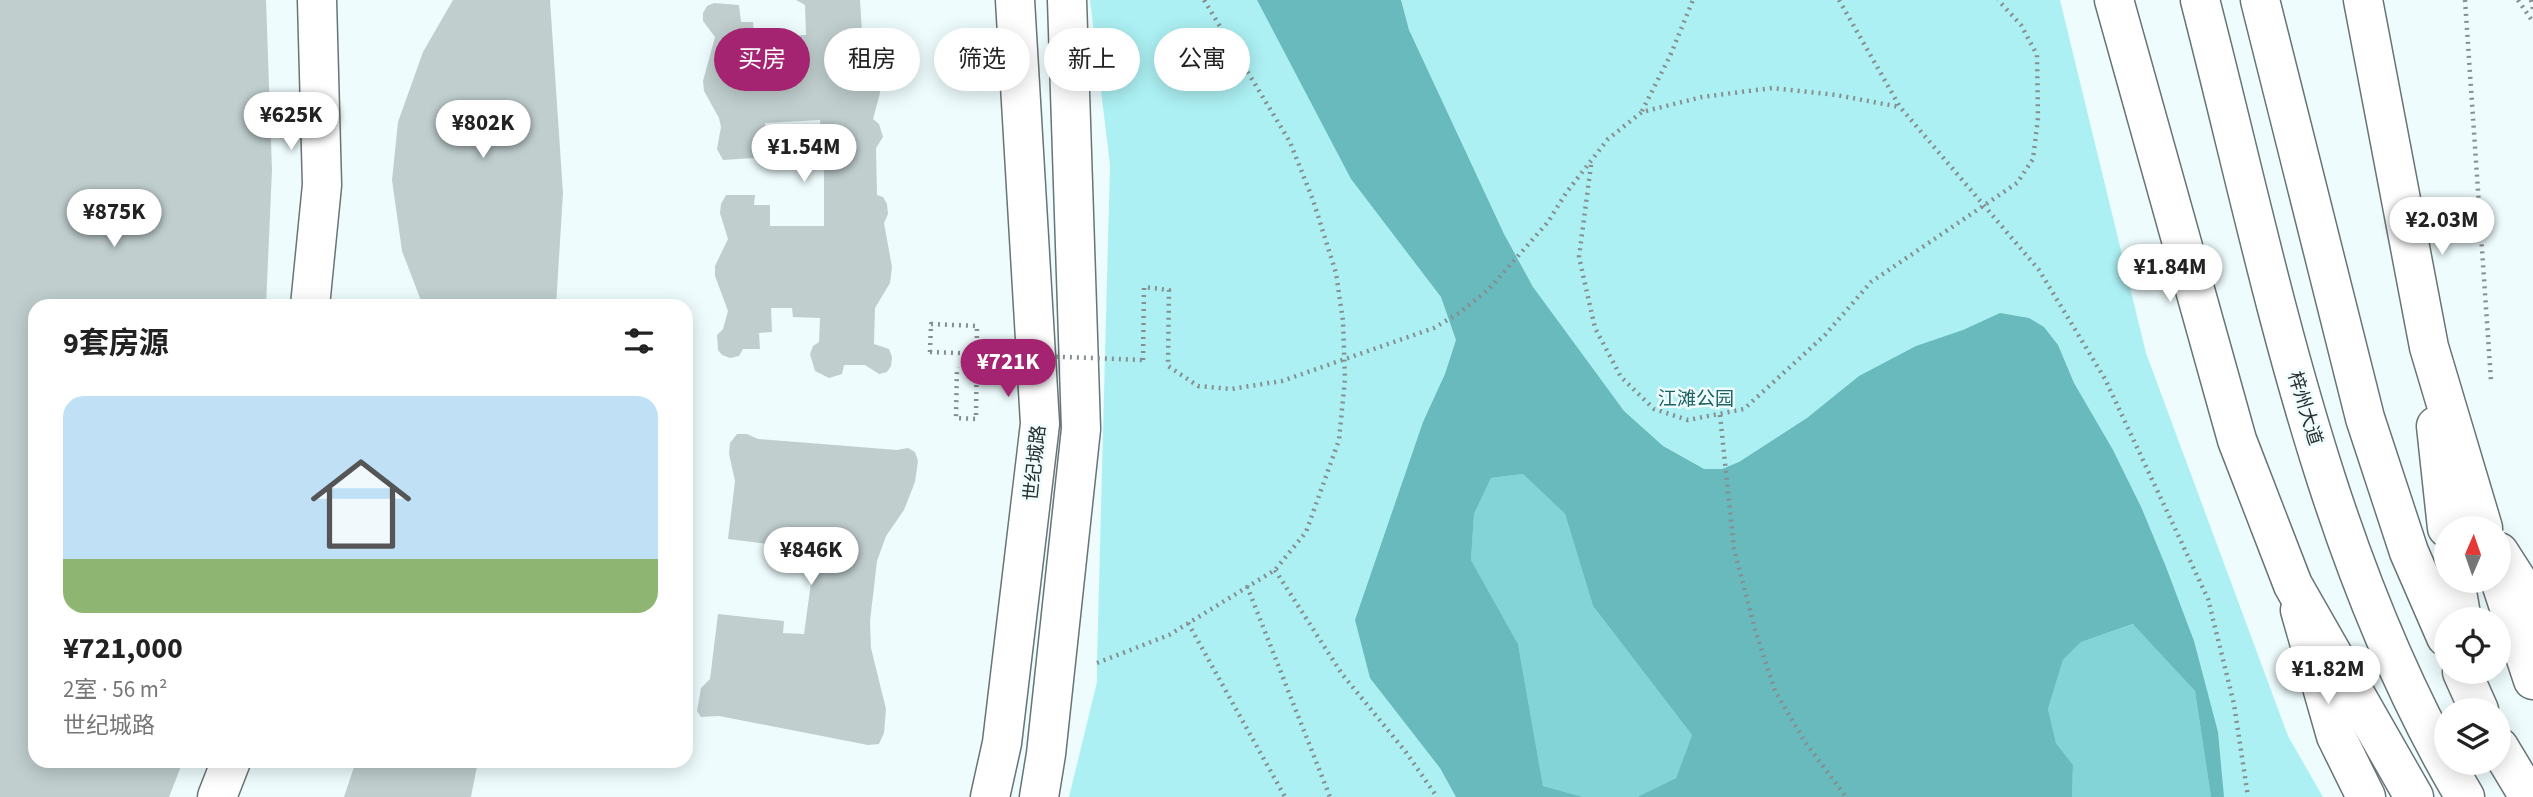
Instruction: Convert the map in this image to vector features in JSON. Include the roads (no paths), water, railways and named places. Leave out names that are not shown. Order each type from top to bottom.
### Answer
[{"type":"main road","points":[[311,299],[322,185],[317,0]]},
{"type":"main road","name":"世纪城路","points":[[990,797],[1002,743],[1040,424],[1015,0]]},
{"type":"main road","points":[[1038,797],[1048,741],[1081,429],[1067,0]]},
{"type":"main road","points":[[2114,0],[2237,440],[2293,585],[2336,736],[2365,797]]},
{"type":"main road","name":"梓州大道","points":[[2200,0],[2278,317],[2328,480],[2383,637],[2445,764],[2465,797]]},
{"type":"main road","points":[[2260,0],[2365,418],[2409,552],[2434,609]]},
{"type":"main road","points":[[2363,0],[2429,347],[2475,516]]},
{"type":"main road","points":[[2511,575],[2533,605]]},
{"type":"main road","points":[[2293,585],[2414,797]]},
{"type":"main road","points":[[2504,593],[2533,680]]},
{"type":"main road","points":[[2511,767],[2529,797]]},
{"type":"main road","points":[[217,797],[228,768]]},
{"type":"park label","name":"江滩公园","points":[[1696,398]]}]
